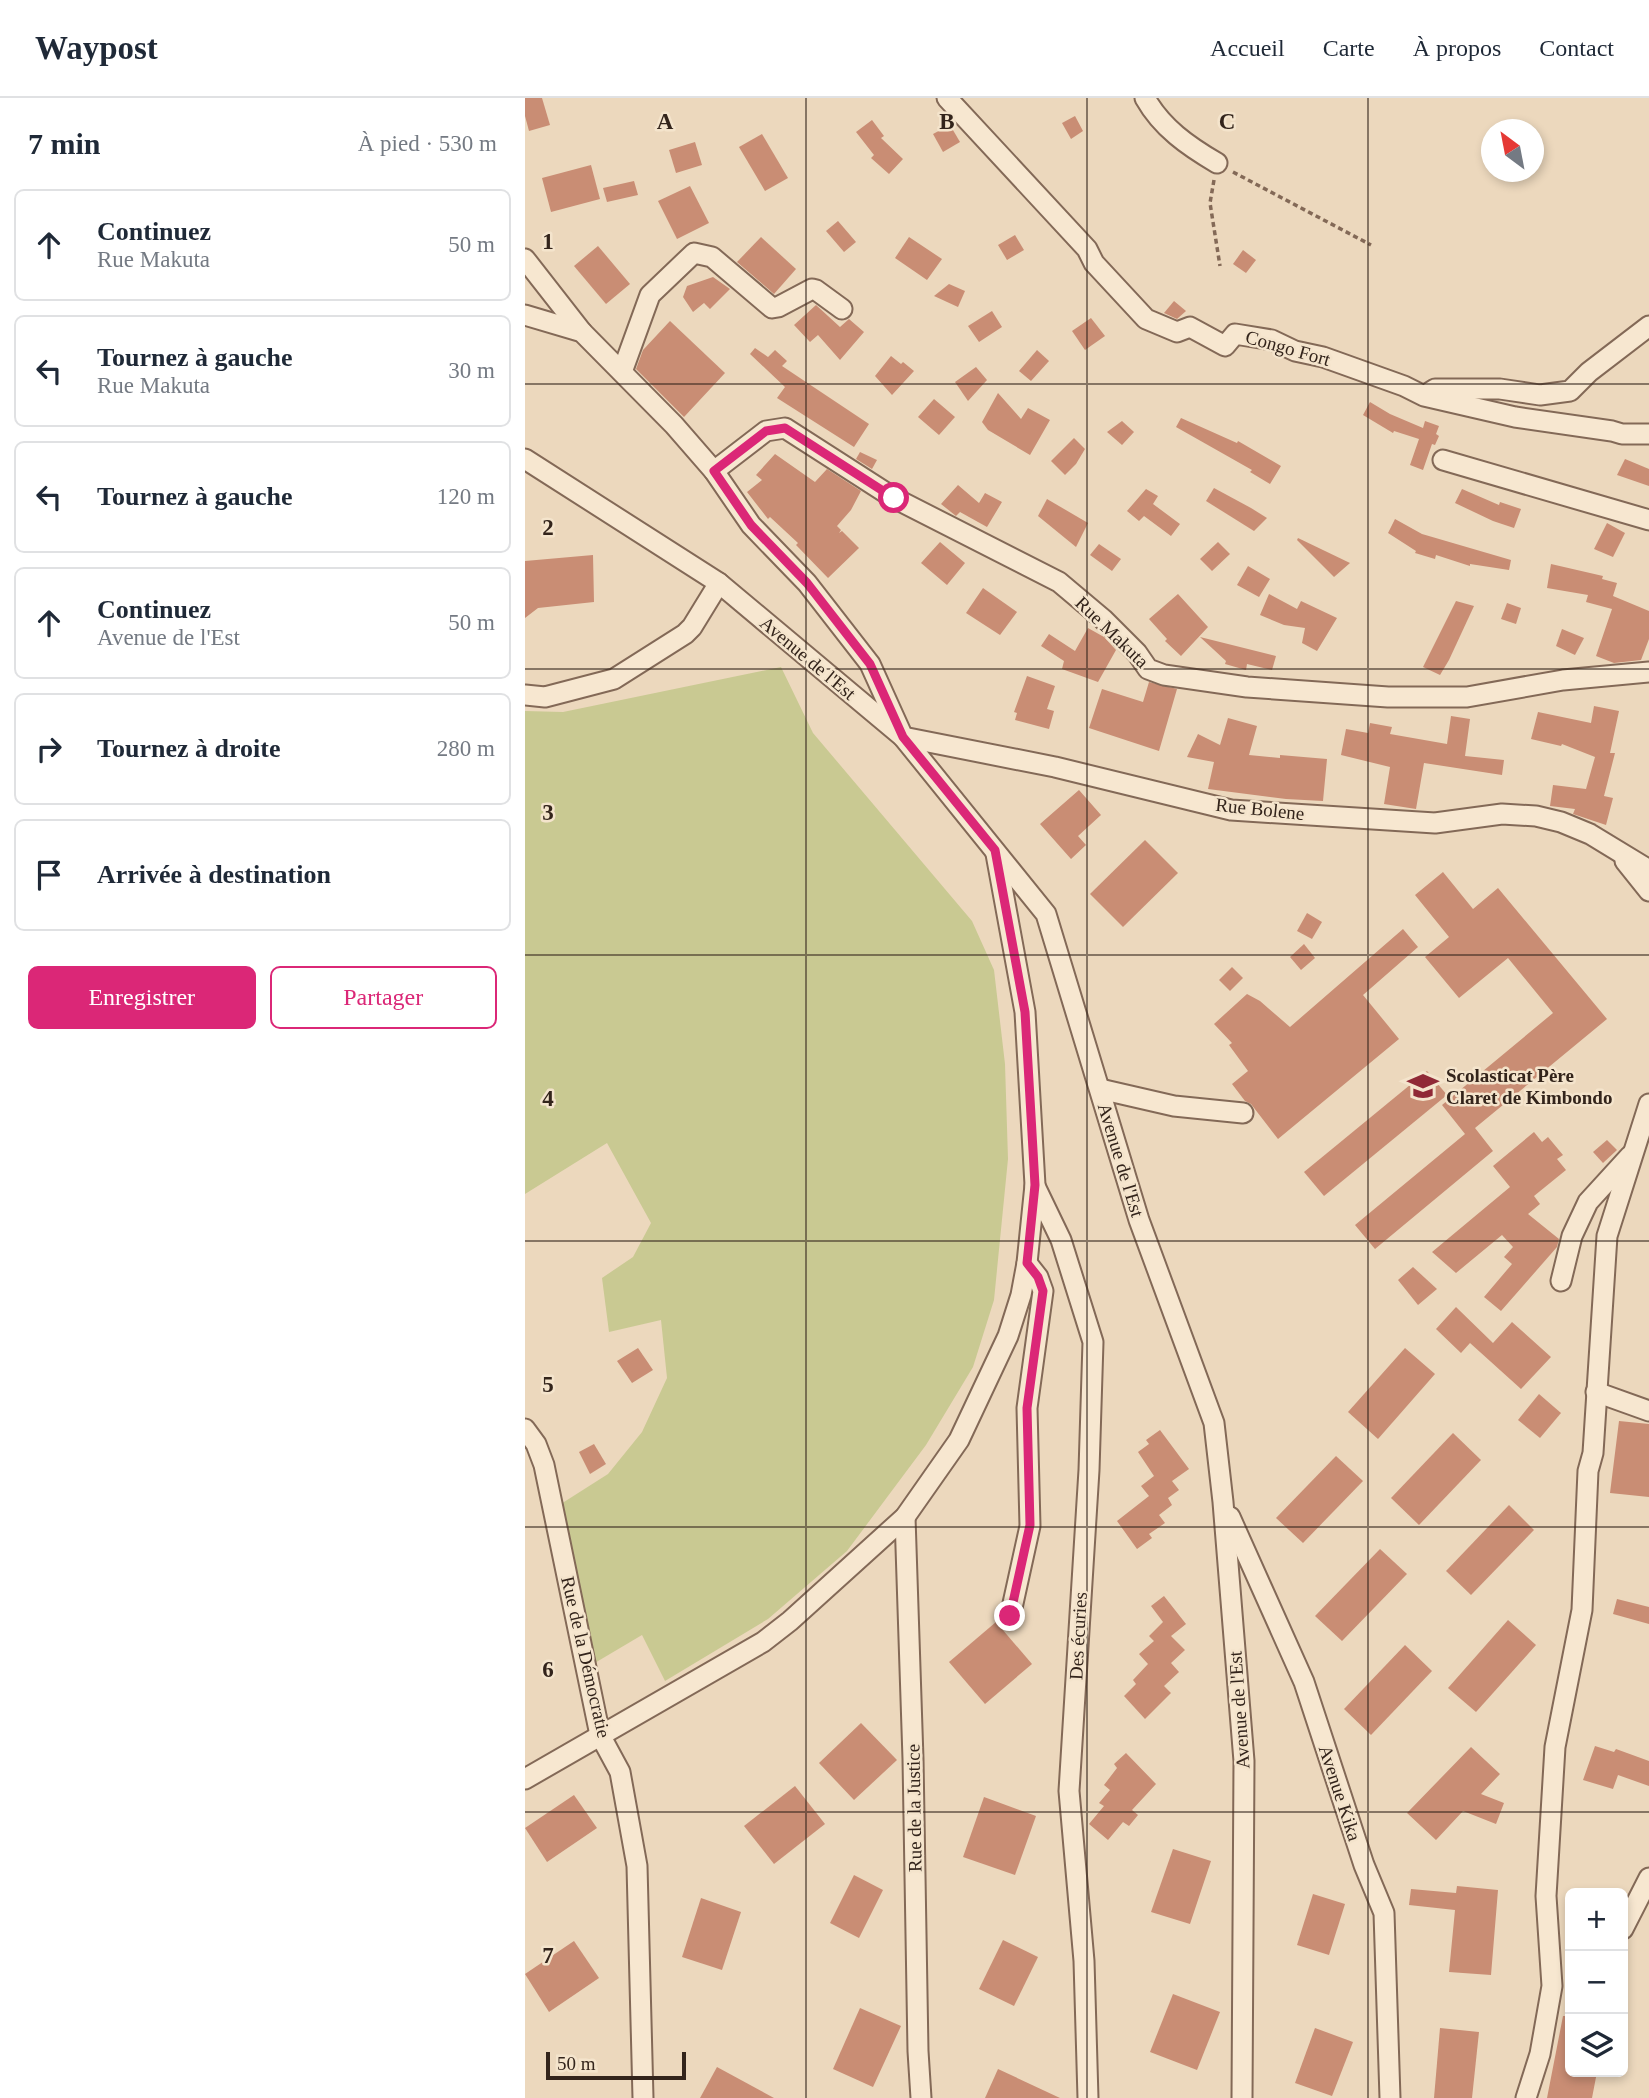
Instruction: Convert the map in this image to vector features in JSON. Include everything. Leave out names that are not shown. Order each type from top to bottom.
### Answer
[{"type":"street","name":"Congo Fort","points":[[947,98],[1087,249],[1094,263],[1146,319],[1177,332],[1190,327],[1225,346],[1235,334],[1272,340],[1295,351],[1323,357],[1404,386],[1424,396],[1515,417],[1622,434],[1649,434]]},
{"type":"street","points":[[1145,98],[1150,108],[1183,143],[1217,163]]},
{"type":"street","points":[[622,372],[650,295],[694,253],[712,257],[772,307],[778,307],[812,289],[842,309]]},
{"type":"street","points":[[525,259],[582,331],[674,425],[714,471],[751,525],[807,583],[870,664],[903,737]]},
{"type":"street","points":[[525,315],[582,331]]},
{"type":"street","points":[[1424,396],[1435,389],[1500,389],[1540,395],[1570,391],[1589,372],[1649,326]]},
{"type":"street","name":"Rue Makuta","points":[[714,471],[766,431],[785,428],[894,498],[1059,582],[1103,619],[1137,653],[1148,669],[1164,675],[1247,687],[1388,697],[1454,697],[1563,680],[1649,672]]},
{"type":"street","name":"Avenue de l'Est","points":[[525,459],[719,583],[903,737],[1046,914],[1139,1220],[1214,1423],[1244,1761],[1243,2098]]},
{"type":"street","points":[[1443,460],[1649,520]]},
{"type":"street","points":[[525,695],[545,697],[622,675],[685,634],[719,583]]},
{"type":"street","name":"Rue Bolene","points":[[903,737],[1055,767],[1231,810],[1435,823],[1502,814],[1537,816],[1590,834],[1649,870]]},
{"type":"street","points":[[1616,849],[1649,891]]},
{"type":"street","points":[[525,1779],[763,1642],[790,1621],[905,1517],[959,1440],[1008,1336],[1021,1295],[1035,1185],[1025,1012],[995,850]]},
{"type":"street","points":[[1100,1089],[1174,1106],[1243,1113]]},
{"type":"street","points":[[1525,2098],[1540,2054],[1552,1986],[1546,1896],[1555,1747],[1582,1610],[1588,1471],[1593,1452],[1607,1236],[1649,1104]]},
{"type":"street","points":[[1561,1281],[1572,1236],[1588,1202],[1636,1149]]},
{"type":"street","name":"Des écuries","points":[[1035,1185],[1061,1240],[1093,1342],[1089,1470],[1069,1791],[1084,1961],[1088,2098]]},
{"type":"street","points":[[1010,1616],[1030,1525],[1027,1408],[1043,1291],[1038,1277],[1027,1263]]},
{"type":"street","points":[[1596,1392],[1649,1410]]},
{"type":"street","name":"Rue de la Démocratie","points":[[525,1429],[536,1444],[544,1465],[600,1735],[620,1772],[637,1866],[643,2098]]},
{"type":"street","name":"Avenue Kika","points":[[1223,1502],[1301,1674],[1364,1865],[1384,1913],[1390,2098]]},
{"type":"street","name":"Rue de la Justice","points":[[905,1517],[914,1773],[918,2051],[922,2098]]},
{"type":"street","points":[[1628,1919],[1649,1878]]},
{"type":"path","points":[[1220,266],[1210,203],[1217,163],[1371,245]]},
{"type":"green space","points":[[781,667],[813,733],[972,921],[994,970],[1005,1064],[1008,1159],[994,1300],[973,1367],[926,1445],[847,1551],[768,1619],[665,1681],[642,1635],[588,1667],[553,1509],[608,1474],[642,1432],[667,1378],[661,1320],[609,1332],[602,1278],[633,1257],[651,1223],[607,1143],[525,1194],[525,711],[563,712]]},
{"type":"building","points":[[525,98],[542,98],[550,125],[529,131],[525,116]]},
{"type":"building","points":[[1075,116],[1083,131],[1071,139],[1062,123]]},
{"type":"building","points":[[872,120],[884,136],[881,138],[903,159],[889,174],[871,158],[874,155],[856,132]]},
{"type":"building","points":[[950,125],[960,142],[943,152],[933,134]]},
{"type":"building","points":[[762,134],[788,178],[765,191],[739,147]]},
{"type":"building","points":[[695,142],[702,165],[676,173],[669,150]]},
{"type":"building","points":[[591,165],[600,199],[551,212],[542,178]]},
{"type":"building","points":[[634,181],[638,195],[607,202],[603,188]]},
{"type":"building","points":[[690,186],[709,223],[677,239],[658,201]]},
{"type":"building","points":[[838,221],[856,242],[844,252],[826,231]]},
{"type":"building","points":[[1015,235],[1024,250],[1007,260],[998,245]]},
{"type":"building","points":[[761,237],[796,269],[774,294],[737,262]]},
{"type":"building","points":[[909,237],[942,259],[927,280],[895,258]]},
{"type":"building","points":[[598,246],[630,284],[606,304],[574,266]]},
{"type":"building","points":[[1243,250],[1256,260],[1246,273],[1233,264]]},
{"type":"building","points":[[713,277],[730,289],[710,309],[704,303],[693,312],[683,297],[687,286]]},
{"type":"building","points":[[949,284],[965,291],[958,307],[934,296]]},
{"type":"building","points":[[1174,301],[1186,311],[1177,319],[1164,313]]},
{"type":"building","points":[[816,305],[840,327],[849,319],[864,332],[840,360],[818,335],[810,342],[794,325]]},
{"type":"building","points":[[992,311],[1002,327],[979,342],[968,326]]},
{"type":"building","points":[[1091,318],[1105,336],[1085,350],[1072,331]]},
{"type":"building","points":[[670,321],[725,373],[684,417],[636,369],[643,350]]},
{"type":"building","points":[[755,348],[768,357],[775,350],[787,361],[782,366],[869,424],[854,447],[777,398],[785,387],[750,354]]},
{"type":"building","points":[[1037,350],[1049,361],[1031,381],[1019,371]]},
{"type":"building","points":[[891,356],[914,371],[892,395],[875,376]]},
{"type":"building","points":[[976,367],[987,380],[968,401],[955,382]]},
{"type":"building","points":[[998,393],[1021,419],[1028,408],[1050,420],[1030,455],[988,430],[982,422]]},
{"type":"building","points":[[934,399],[955,417],[939,435],[918,417]]},
{"type":"building","points":[[1370,402],[1423,428],[1425,421],[1439,426],[1436,434],[1439,436],[1435,445],[1432,444],[1423,470],[1410,465],[1419,439],[1394,431],[1393,433],[1363,415]]},
{"type":"building","points":[[1181,418],[1237,443],[1238,441],[1281,466],[1270,484],[1250,472],[1252,470],[1176,427]]},
{"type":"building","points":[[1122,421],[1134,432],[1122,445],[1107,432]]},
{"type":"building","points":[[1074,438],[1085,449],[1065,475],[1051,461]]},
{"type":"building","points":[[860,452],[877,460],[872,469],[856,459]]},
{"type":"building","points":[[775,454],[815,482],[827,469],[861,491],[851,510],[837,526],[841,530],[839,533],[842,531],[859,548],[828,578],[796,545],[798,543],[770,517],[768,519],[747,492],[762,480],[756,475]]},
{"type":"building","points":[[1625,459],[1649,469],[1649,486],[1617,475]]},
{"type":"building","points":[[958,485],[979,503],[985,493],[1002,502],[987,527],[960,512],[956,516],[941,504]]},
{"type":"building","points":[[1214,488],[1267,518],[1254,531],[1206,501]]},
{"type":"building","points":[[1146,489],[1158,496],[1153,504],[1180,524],[1171,536],[1144,516],[1139,521],[1127,511]]},
{"type":"building","points":[[1462,489],[1499,505],[1500,502],[1521,509],[1514,528],[1455,503]]},
{"type":"building","points":[[1047,499],[1088,523],[1076,547],[1038,516]]},
{"type":"building","points":[[1395,519],[1422,534],[1511,560],[1509,570],[1470,566],[1436,555],[1435,559],[1415,553],[1416,551],[1388,533]]},
{"type":"building","points":[[1607,523],[1625,533],[1613,557],[1594,549]]},
{"type":"building","points":[[1298,538],[1350,563],[1334,577]]},
{"type":"building","points":[[940,542],[965,563],[947,585],[921,563]]},
{"type":"building","points":[[1218,542],[1230,554],[1212,571],[1200,559]]},
{"type":"building","points":[[1099,544],[1121,559],[1112,571],[1090,555]]},
{"type":"building","points":[[593,555],[594,602],[538,608],[525,618],[525,561]]},
{"type":"building","points":[[1551,564],[1603,576],[1602,579],[1617,583],[1613,596],[1649,611],[1649,639],[1641,660],[1614,663],[1596,656],[1612,609],[1586,602],[1588,595],[1547,588]]},
{"type":"building","points":[[1248,566],[1270,579],[1259,597],[1237,585]]},
{"type":"building","points":[[983,588],[1017,612],[1000,635],[966,613]]},
{"type":"building","points":[[1178,594],[1208,627],[1181,656],[1165,641],[1167,639],[1149,619]]},
{"type":"building","points":[[1269,594],[1297,609],[1301,601],[1337,618],[1317,651],[1302,643],[1305,628],[1284,625],[1260,615]]},
{"type":"building","points":[[1456,601],[1474,606],[1440,675],[1423,667]]},
{"type":"building","points":[[1507,603],[1521,608],[1516,624],[1501,619]]},
{"type":"building","points":[[1088,628],[1104,637],[1116,650],[1098,682],[1062,669],[1064,661],[1041,646],[1049,634],[1075,651]]},
{"type":"building","points":[[1562,629],[1584,638],[1575,655],[1556,646]]},
{"type":"building","points":[[1200,637],[1276,656],[1272,670],[1247,664],[1246,670],[1225,664],[1226,661]]},
{"type":"building","points":[[1027,676],[1055,686],[1047,709],[1054,711],[1049,729],[1015,720],[1017,713],[1014,712]]},
{"type":"building","points":[[1149,682],[1177,689],[1159,751],[1089,728],[1102,689],[1143,702]]},
{"type":"building","points":[[1594,706],[1619,711],[1610,753],[1615,753],[1604,796],[1613,798],[1606,825],[1573,814],[1575,809],[1550,806],[1553,785],[1586,789],[1595,757],[1562,744],[1561,746],[1531,739],[1538,712],[1591,723]]},
{"type":"building","points":[[1451,716],[1470,719],[1465,756],[1504,760],[1502,775],[1424,763],[1416,809],[1384,804],[1390,767],[1341,755],[1346,729],[1368,733],[1370,723],[1392,727],[1390,734],[1447,744]]},
{"type":"building","points":[[1228,718],[1257,726],[1249,755],[1327,759],[1323,801],[1208,789],[1214,762],[1187,757],[1198,734],[1220,745]]},
{"type":"building","points":[[1079,790],[1101,815],[1078,836],[1086,845],[1071,859],[1040,824]]},
{"type":"building","points":[[1145,840],[1178,873],[1123,927],[1090,894]]},
{"type":"building","points":[[1443,872],[1473,909],[1498,888],[1607,1019],[1475,1128],[1493,1151],[1375,1249],[1355,1225],[1465,1134],[1442,1105],[1553,1013],[1508,958],[1459,998],[1425,957],[1449,937],[1415,895]]},
{"type":"building","points":[[1307,913],[1322,922],[1312,939],[1297,931]]},
{"type":"building","points":[[1403,929],[1418,947],[1363,995],[1399,1039],[1278,1139],[1232,1084],[1248,1071],[1229,1045],[1232,1043],[1214,1024],[1247,994],[1260,1001],[1290,1027]]},
{"type":"building","points":[[1304,944],[1315,958],[1301,970],[1290,957]]},
{"type":"building","points":[[1232,967],[1243,978],[1230,991],[1219,980]]},
{"type":"building","points":[[1427,1071],[1447,1095],[1324,1196],[1304,1172]]},
{"type":"building","points":[[1534,1132],[1542,1142],[1548,1137],[1563,1155],[1557,1159],[1566,1170],[1534,1196],[1540,1204],[1528,1214],[1559,1239],[1557,1247],[1501,1311],[1484,1297],[1512,1264],[1504,1257],[1513,1247],[1502,1235],[1456,1273],[1432,1252],[1510,1187],[1493,1166]]},
{"type":"building","points":[[1607,1140],[1617,1150],[1603,1163],[1593,1152]]},
{"type":"building","points":[[1413,1267],[1437,1289],[1418,1305],[1398,1280]]},
{"type":"building","points":[[1456,1307],[1493,1343],[1512,1322],[1551,1357],[1521,1389],[1470,1343],[1461,1353],[1436,1329]]},
{"type":"building","points":[[638,1348],[653,1370],[632,1383],[617,1361]]},
{"type":"building","points":[[1405,1348],[1435,1374],[1378,1439],[1348,1412]]},
{"type":"building","points":[[1539,1394],[1561,1413],[1540,1438],[1518,1420]]},
{"type":"building","points":[[1619,1421],[1649,1424],[1649,1497],[1610,1493]]},
{"type":"building","points":[[1160,1430],[1189,1469],[1172,1481],[1179,1490],[1168,1498],[1172,1505],[1159,1515],[1165,1523],[1149,1534],[1152,1538],[1137,1549],[1117,1521],[1149,1496],[1141,1486],[1154,1476],[1138,1452],[1149,1444],[1146,1440]]},
{"type":"building","points":[[1453,1433],[1481,1460],[1419,1525],[1391,1498]]},
{"type":"building","points":[[594,1444],[606,1464],[590,1474],[579,1452]]},
{"type":"building","points":[[1336,1456],[1363,1481],[1303,1543],[1276,1518]]},
{"type":"building","points":[[1509,1505],[1534,1530],[1471,1595],[1446,1571]]},
{"type":"building","points":[[1380,1549],[1407,1574],[1342,1641],[1315,1616]]},
{"type":"building","points":[[1164,1596],[1186,1624],[1171,1636],[1185,1650],[1171,1663],[1179,1672],[1164,1686],[1171,1693],[1145,1719],[1124,1696],[1136,1684],[1133,1680],[1148,1664],[1139,1654],[1154,1641],[1149,1636],[1163,1622],[1151,1606]]},
{"type":"building","points":[[1617,1599],[1649,1607],[1649,1624],[1613,1614]]},
{"type":"building","points":[[1508,1620],[1536,1645],[1476,1712],[1448,1688]]},
{"type":"building","points":[[996,1622],[1032,1664],[985,1704],[949,1662]]},
{"type":"building","points":[[1405,1645],[1432,1671],[1371,1735],[1344,1709]]},
{"type":"building","points":[[861,1723],[897,1760],[854,1800],[819,1763]]},
{"type":"building","points":[[1595,1746],[1614,1752],[1616,1749],[1649,1761],[1649,1786],[1618,1775],[1613,1789],[1583,1780]]},
{"type":"building","points":[[1471,1747],[1500,1774],[1481,1794],[1504,1803],[1496,1824],[1463,1811],[1436,1840],[1407,1813]]},
{"type":"building","points":[[1126,1753],[1156,1784],[1132,1810],[1138,1815],[1129,1826],[1123,1822],[1108,1840],[1089,1824],[1104,1806],[1099,1803],[1110,1790],[1104,1785],[1117,1768],[1114,1764]]},
{"type":"building","points":[[795,1786],[825,1824],[774,1864],[744,1826]]},
{"type":"building","points":[[574,1795],[597,1828],[547,1862],[525,1828]]},
{"type":"building","points":[[984,1797],[1036,1816],[1015,1875],[963,1857]]},
{"type":"building","points":[[1173,1849],[1211,1861],[1190,1924],[1151,1912]]},
{"type":"building","points":[[854,1875],[883,1890],[859,1938],[830,1923]]},
{"type":"building","points":[[1457,1886],[1498,1890],[1491,1975],[1449,1972],[1455,1910],[1409,1905],[1411,1889],[1456,1893]]},
{"type":"building","points":[[1313,1894],[1345,1904],[1329,1955],[1297,1945]]},
{"type":"building","points":[[701,1898],[741,1912],[722,1970],[682,1957]]},
{"type":"building","points":[[1003,1940],[1038,1957],[1014,2006],[979,1989]]},
{"type":"building","points":[[574,1941],[599,1978],[549,2012],[525,1974]]},
{"type":"building","points":[[1173,1994],[1220,2012],[1197,2070],[1150,2052]]},
{"type":"building","points":[[860,2008],[901,2026],[873,2087],[833,2069]]},
{"type":"building","points":[[1565,2016],[1565,2077],[1596,2077],[1592,2098],[1547,2098]]},
{"type":"building","points":[[1315,2028],[1353,2042],[1332,2096],[1295,2083]]},
{"type":"building","points":[[1440,2028],[1479,2032],[1472,2098],[1434,2098]]},
{"type":"building","points":[[717,2067],[774,2098],[700,2098]]},
{"type":"building","points":[[998,2069],[1060,2098],[985,2098]]},
{"type":"place","name":"Scolasticat Père Claret de Kimbondo","points":[[1423,1086]]},
{"type":"route","points":[[894,498],[785,428],[766,431],[714,471],[751,525],[807,583],[870,664],[903,737],[995,850],[1025,1012],[1035,1185],[1027,1263],[1038,1277],[1043,1291],[1027,1408],[1030,1525],[1010,1616]]}]
